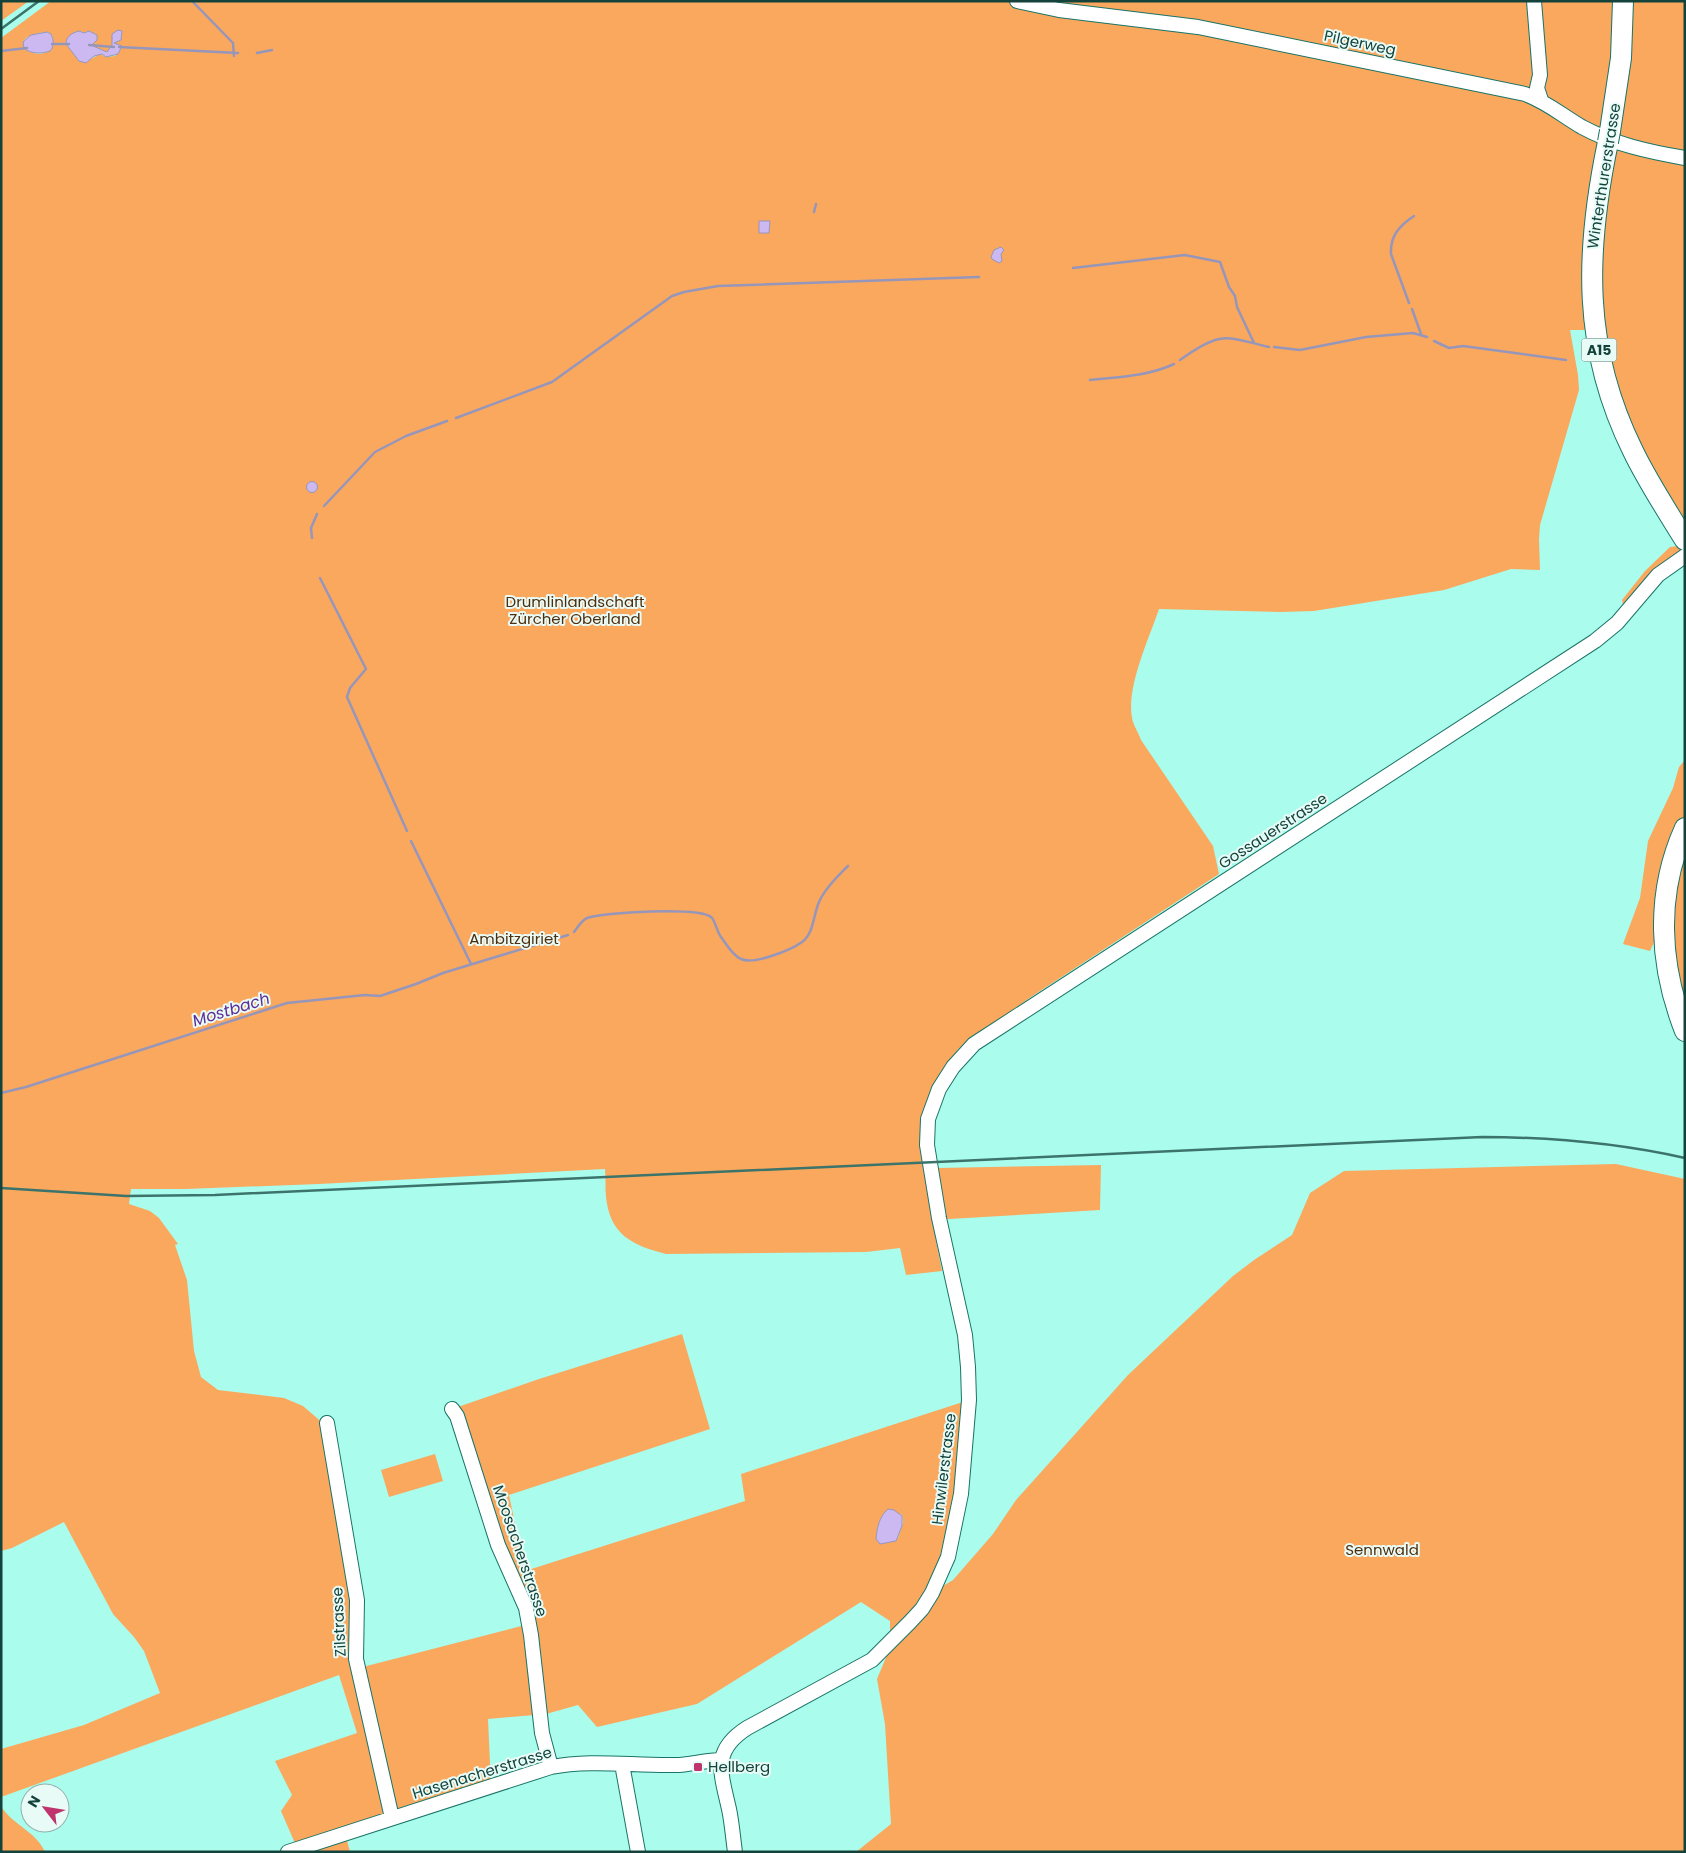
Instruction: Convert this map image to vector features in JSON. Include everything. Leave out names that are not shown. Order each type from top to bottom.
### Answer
[{"type":"highway","name":"Winterthurerstrasse","points":[[1623,1],[1621,58],[1595,210],[1591,287],[1597,342],[1605,378],[1623,428],[1683,552]]},
{"type":"highway","points":[[1685,828],[1675,854],[1668,881],[1664,909],[1665,958],[1670,987],[1685,1031]]},
{"type":"street","name":"Pilgerweg","points":[[1017,1],[1059,10],[1198,27],[1510,91],[1541,100],[1583,127],[1602,135],[1639,149],[1685,158]]},
{"type":"street","points":[[1535,3],[1540,75],[1538,88],[1541,100]]},
{"type":"street","name":"Gossauerstrasse","points":[[928,1162],[928,1119],[939,1089],[952,1067],[974,1044],[1595,641],[1617,623],[1658,575],[1683,552]]},
{"type":"street","name":"Hinwilerstrasse","points":[[721,1760],[728,1743],[742,1731],[872,1660],[922,1609],[937,1584],[948,1557],[963,1476],[969,1400],[968,1367],[964,1335],[938,1218],[928,1162]]},
{"type":"street","name":"Moosacherstrasse","points":[[452,1409],[457,1416],[498,1545],[526,1608],[531,1635],[542,1733],[551,1767]]},
{"type":"street","name":"Zilstrasse","points":[[327,1423],[357,1600],[356,1658],[392,1818]]},
{"type":"street","points":[[721,1760],[721,1776],[730,1811],[735,1852]]},
{"type":"street","name":"Hasenacherstrasse","points":[[288,1852],[551,1767],[568,1764],[677,1766],[721,1760]]},
{"type":"street","points":[[622,1764],[638,1852]]},
{"type":"green space","points":[[1,1],[29,1],[1,21]]},
{"type":"green space","name":"Drumlinlandschaft Zürcher Oberland","points":[[51,1],[1685,1],[1685,528],[1645,475],[1595,330],[1570,330],[1579,390],[1540,525],[1540,570],[1511,569],[1444,590],[1314,611],[1159,609],[1135,681],[1131,709],[1133,722],[1141,740],[1213,846],[1219,874],[1031,997],[958,1049],[930,1100],[920,1136],[921,1150],[927,1152],[921,1153],[924,1174],[938,1168],[1101,1165],[1100,1210],[932,1220],[942,1271],[906,1275],[900,1248],[866,1252],[666,1254],[654,1251],[633,1242],[612,1221],[606,1197],[605,1169],[319,1184],[131,1189],[129,1204],[150,1211],[159,1218],[178,1244],[175,1245],[187,1280],[194,1351],[201,1377],[218,1390],[284,1398],[303,1406],[325,1425],[353,1600],[355,1669],[529,1624],[452,1409],[539,1379],[682,1334],[710,1429],[509,1495],[525,1571],[745,1501],[741,1474],[969,1400],[961,1494],[933,1592],[953,1580],[993,1534],[1016,1500],[1128,1375],[1233,1276],[1292,1235],[1310,1193],[1344,1171],[1616,1164],[1685,1179],[1685,1852],[856,1852],[891,1824],[885,1724],[877,1679],[890,1648],[890,1621],[861,1602],[697,1704],[597,1727],[578,1705],[546,1714],[488,1719],[491,1785],[345,1833],[350,1852],[287,1852],[297,1848],[281,1811],[292,1795],[275,1761],[357,1733],[339,1675],[40,1783],[20,1783],[20,1790],[1,1797],[1,1749],[84,1725],[160,1693],[144,1651],[113,1614],[64,1522],[12,1548],[1,1551],[1,38]],"holes":[[[81,31],[96,34],[97,36],[92,45],[107,53],[112,45],[113,34],[116,31],[121,31],[122,37],[114,43],[121,46],[121,48],[115,56],[106,57],[100,54],[89,60],[79,61],[66,44],[73,33]],[[48,32],[52,35],[53,42],[49,51],[39,54],[24,48],[23,42],[30,36]],[[888,1509],[902,1515],[903,1522],[898,1538],[882,1544],[876,1539],[877,1531],[882,1516]]]},
{"type":"green space","points":[[1685,545],[1685,568],[1679,559],[1625,614],[1622,600],[1645,571],[1670,547]]},
{"type":"green space","points":[[1685,760],[1685,1007],[1678,988],[1671,905],[1650,951],[1623,944],[1640,898],[1648,841],[1673,788],[1679,767]]},
{"type":"green space","points":[[435,1454],[443,1481],[389,1497],[381,1470]]},
{"type":"green space","points":[[1,1806],[20,1825],[20,1833],[30,1833],[45,1852],[1,1852]]},
{"type":"shaded area","points":[[118,30],[122,31],[121,40],[114,43],[122,46],[118,54],[106,57],[102,54],[94,56],[86,63],[79,61],[66,44],[68,37],[72,34],[79,31],[84,33],[89,31],[97,35],[97,40],[93,46],[107,52],[112,45],[112,34]]},
{"type":"shaded area","points":[[47,32],[51,34],[53,41],[50,51],[36,53],[24,48],[23,42],[31,35]]},
{"type":"shaded area","points":[[759,221],[770,221],[769,233],[759,233]]},
{"type":"shaded area","points":[[1001,247],[1004,250],[1001,254],[1002,261],[999,263],[991,257],[994,250]]},
{"type":"shaded area","points":[[312,481],[318,487],[312,493],[306,487]]},
{"type":"shaded area","points":[[888,1509],[894,1510],[902,1516],[902,1526],[896,1541],[880,1544],[876,1539],[878,1527],[882,1516]]},
{"type":"waterway","points":[[192,1],[233,43],[234,56]]},
{"type":"waterway","points":[[52,44],[69,44]]},
{"type":"waterway","points":[[89,45],[114,47]]},
{"type":"waterway","points":[[119,47],[238,53]]},
{"type":"waterway","points":[[1,51],[27,48]]},
{"type":"waterway","points":[[257,53],[272,50]]},
{"type":"waterway","points":[[814,212],[816,204]]},
{"type":"waterway","points":[[1409,303],[1391,254],[1391,248],[1396,232],[1414,216]]},
{"type":"waterway","points":[[1073,268],[1185,255],[1220,262],[1229,287],[1235,296],[1237,307],[1254,343]]},
{"type":"waterway","points":[[456,418],[552,382],[672,296],[684,292],[718,286],[979,277]]},
{"type":"waterway","points":[[1412,309],[1421,334]]},
{"type":"waterway","points":[[1274,347],[1300,350],[1366,337],[1413,333],[1427,337]]},
{"type":"waterway","points":[[1180,360],[1204,344],[1223,338],[1242,340],[1269,347]]},
{"type":"waterway","points":[[1434,341],[1449,348],[1463,346],[1566,360]]},
{"type":"waterway","points":[[1090,380],[1144,374],[1174,364]]},
{"type":"waterway","points":[[324,506],[375,452],[406,436],[447,421]]},
{"type":"waterway","points":[[312,538],[311,528],[317,514]]},
{"type":"waterway","name":"Mostbach","points":[[320,578],[366,669],[350,688],[347,697],[407,831]]},
{"type":"waterway","name":"Mostbach","points":[[411,841],[471,964]]},
{"type":"waterway","name":"Mostbach","points":[[574,932],[585,919],[596,916],[630,912],[689,912],[711,917],[730,950],[741,959],[754,960],[772,956],[790,949],[806,938],[812,928],[818,903],[830,885],[848,866]]},
{"type":"waterway","name":"Mostbach","points":[[1,1093],[26,1087],[287,1003],[365,995],[380,996],[443,973],[568,935]]},
{"type":"railway","points":[[1,29],[39,1]]},
{"type":"railway","points":[[1,1188],[126,1196],[215,1195],[1482,1137],[1584,1142],[1635,1148],[1685,1158]]},
{"type":"place","name":"Hellberg","points":[[698,1767]]},
{"type":"park label","name":"Ambitzgiriet","points":[[514,939]]},
{"type":"park label","name":"Sennwald","points":[[1382,1550]]}]
